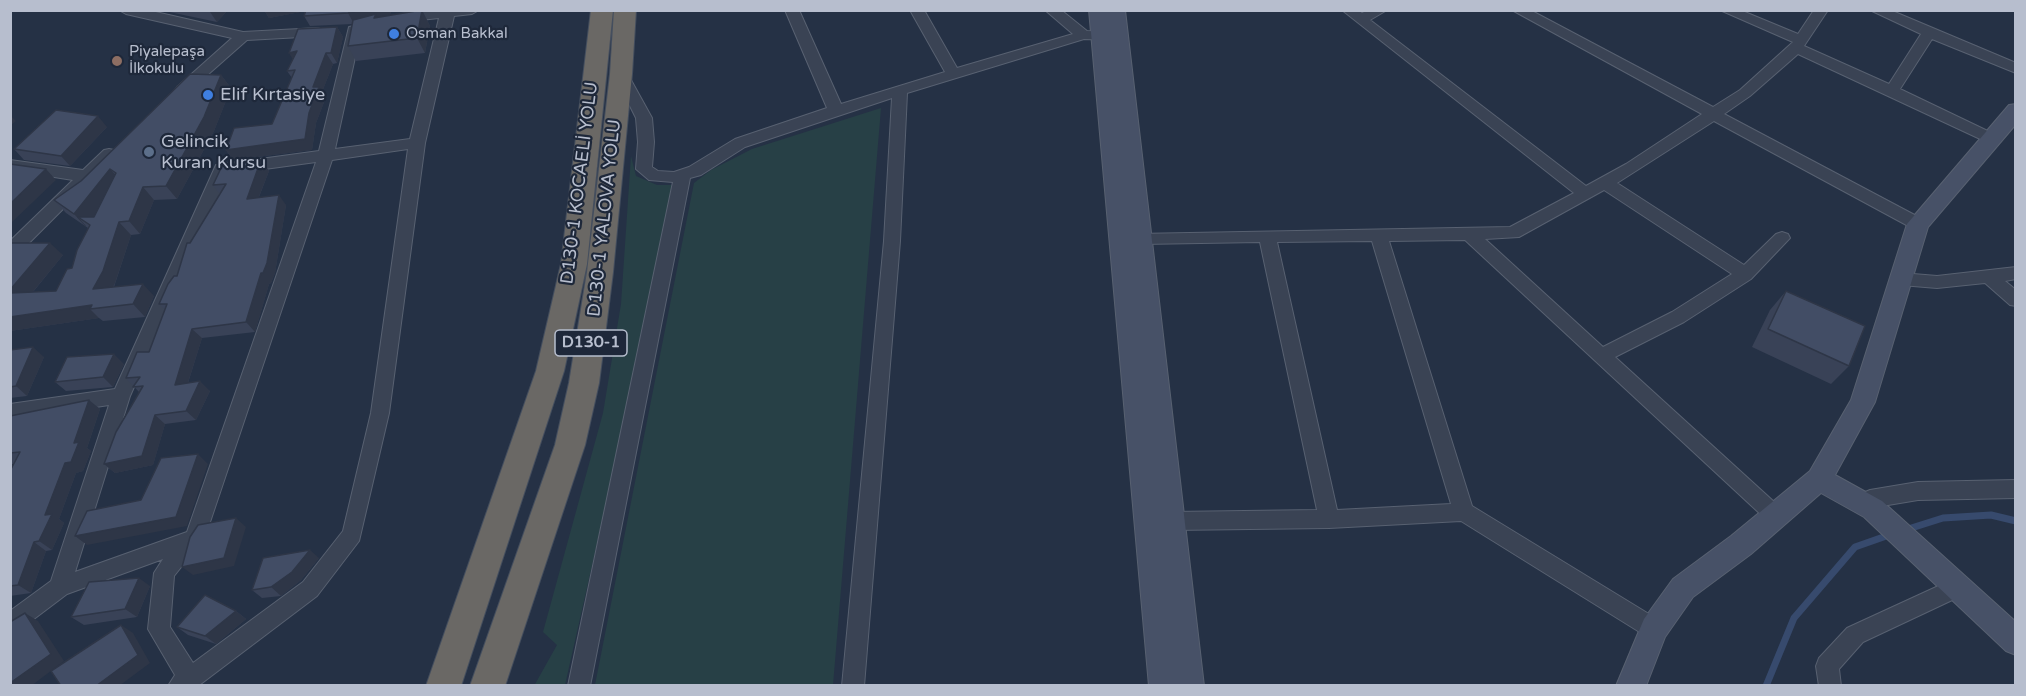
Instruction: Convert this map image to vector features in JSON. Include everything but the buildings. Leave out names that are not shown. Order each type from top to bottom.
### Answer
[{"type":"highway","name":"D130-1 KOCAELİ YOLU","points":[[453,656],[550,371],[574,264],[602,10]]},
{"type":"highway","name":"D130-1 YALOVA YOLU","points":[[491,674],[570,444],[584,383],[596,305],[621,74],[625,10]]},
{"type":"main road","points":[[1098,10],[1164,686]]},
{"type":"main road","points":[[1116,10],[1101,36],[1142,238],[1190,686]]},
{"type":"main road","points":[[1630,686],[1654,629],[1683,588],[1776,516],[1821,475],[1863,402],[1918,224],[2016,110]]},
{"type":"main road","points":[[1821,475],[1875,505],[2016,624]]},
{"type":"main road","points":[[1919,544],[1958,587],[2016,641]]},
{"type":"street","points":[[126,10],[243,36],[349,30],[326,155],[195,537],[164,573],[159,629],[184,681],[310,589],[352,535],[380,413],[417,143],[447,15]]},
{"type":"street","points":[[389,21],[413,13],[447,15],[472,10]]},
{"type":"street","points":[[792,10],[836,110]]},
{"type":"street","points":[[917,10],[952,74]]},
{"type":"street","points":[[1052,10],[1101,36]]},
{"type":"street","points":[[1354,15],[1380,10]]},
{"type":"street","points":[[1519,10],[1918,224]]},
{"type":"street","points":[[1727,10],[1991,139]]},
{"type":"street","points":[[1142,238],[1513,233],[1632,168],[1745,93],[1798,44],[1821,10]]},
{"type":"street","points":[[1877,10],[2016,69]]},
{"type":"street","points":[[1354,15],[1586,194]]},
{"type":"street","points":[[1892,91],[1929,33]]},
{"type":"street","points":[[173,98],[243,36]]},
{"type":"street","points":[[621,74],[644,118],[646,142],[644,169],[655,176],[674,177],[695,171],[740,143],[836,110],[952,74],[1101,36]]},
{"type":"street","points":[[853,686],[892,241],[900,92]]},
{"type":"street","points":[[60,587],[121,396],[222,169],[417,143]]},
{"type":"street","points":[[10,252],[85,176],[120,145]]},
{"type":"street","points":[[10,165],[85,176]]},
{"type":"street","points":[[579,686],[684,174]]},
{"type":"street","points":[[1605,183],[1745,274]]},
{"type":"street","points":[[1469,234],[1776,516]]},
{"type":"street","points":[[1379,235],[1464,512]]},
{"type":"street","points":[[1267,236],[1329,519]]},
{"type":"street","points":[[1601,356],[1678,317],[1745,274],[1782,238]]},
{"type":"street","points":[[1901,279],[1937,282],[2016,273]]},
{"type":"street","points":[[1990,277],[2016,300]]},
{"type":"street","points":[[10,412],[121,396]]},
{"type":"street","points":[[1875,505],[1918,491],[2016,489]]},
{"type":"street","points":[[1172,521],[1329,519],[1464,512],[1654,629]]},
{"type":"street","points":[[10,624],[60,587],[195,537]]},
{"type":"street","points":[[1830,686],[1827,666],[1855,635],[1958,587]]},
{"type":"green space","points":[[881,108],[833,685],[595,685],[694,183],[711,170],[752,149]]},
{"type":"green space","points":[[631,156],[636,176],[657,185],[678,185],[565,685],[534,686],[557,645],[543,632],[603,413],[621,304]]},
{"type":"waterway","points":[[1905,530],[1943,518],[1991,515],[2016,521]]},
{"type":"waterway","points":[[1766,686],[1794,618],[1855,547],[1892,534]]},
{"type":"place","name":"Osman Bakkal","points":[[394,34]]},
{"type":"place","name":"Piyalepaşa İlkokulu","points":[[117,61]]},
{"type":"place","name":"Elif Kırtasiye","points":[[208,95]]},
{"type":"place","name":"Gelincik Kuran Kursu","points":[[149,152]]}]
